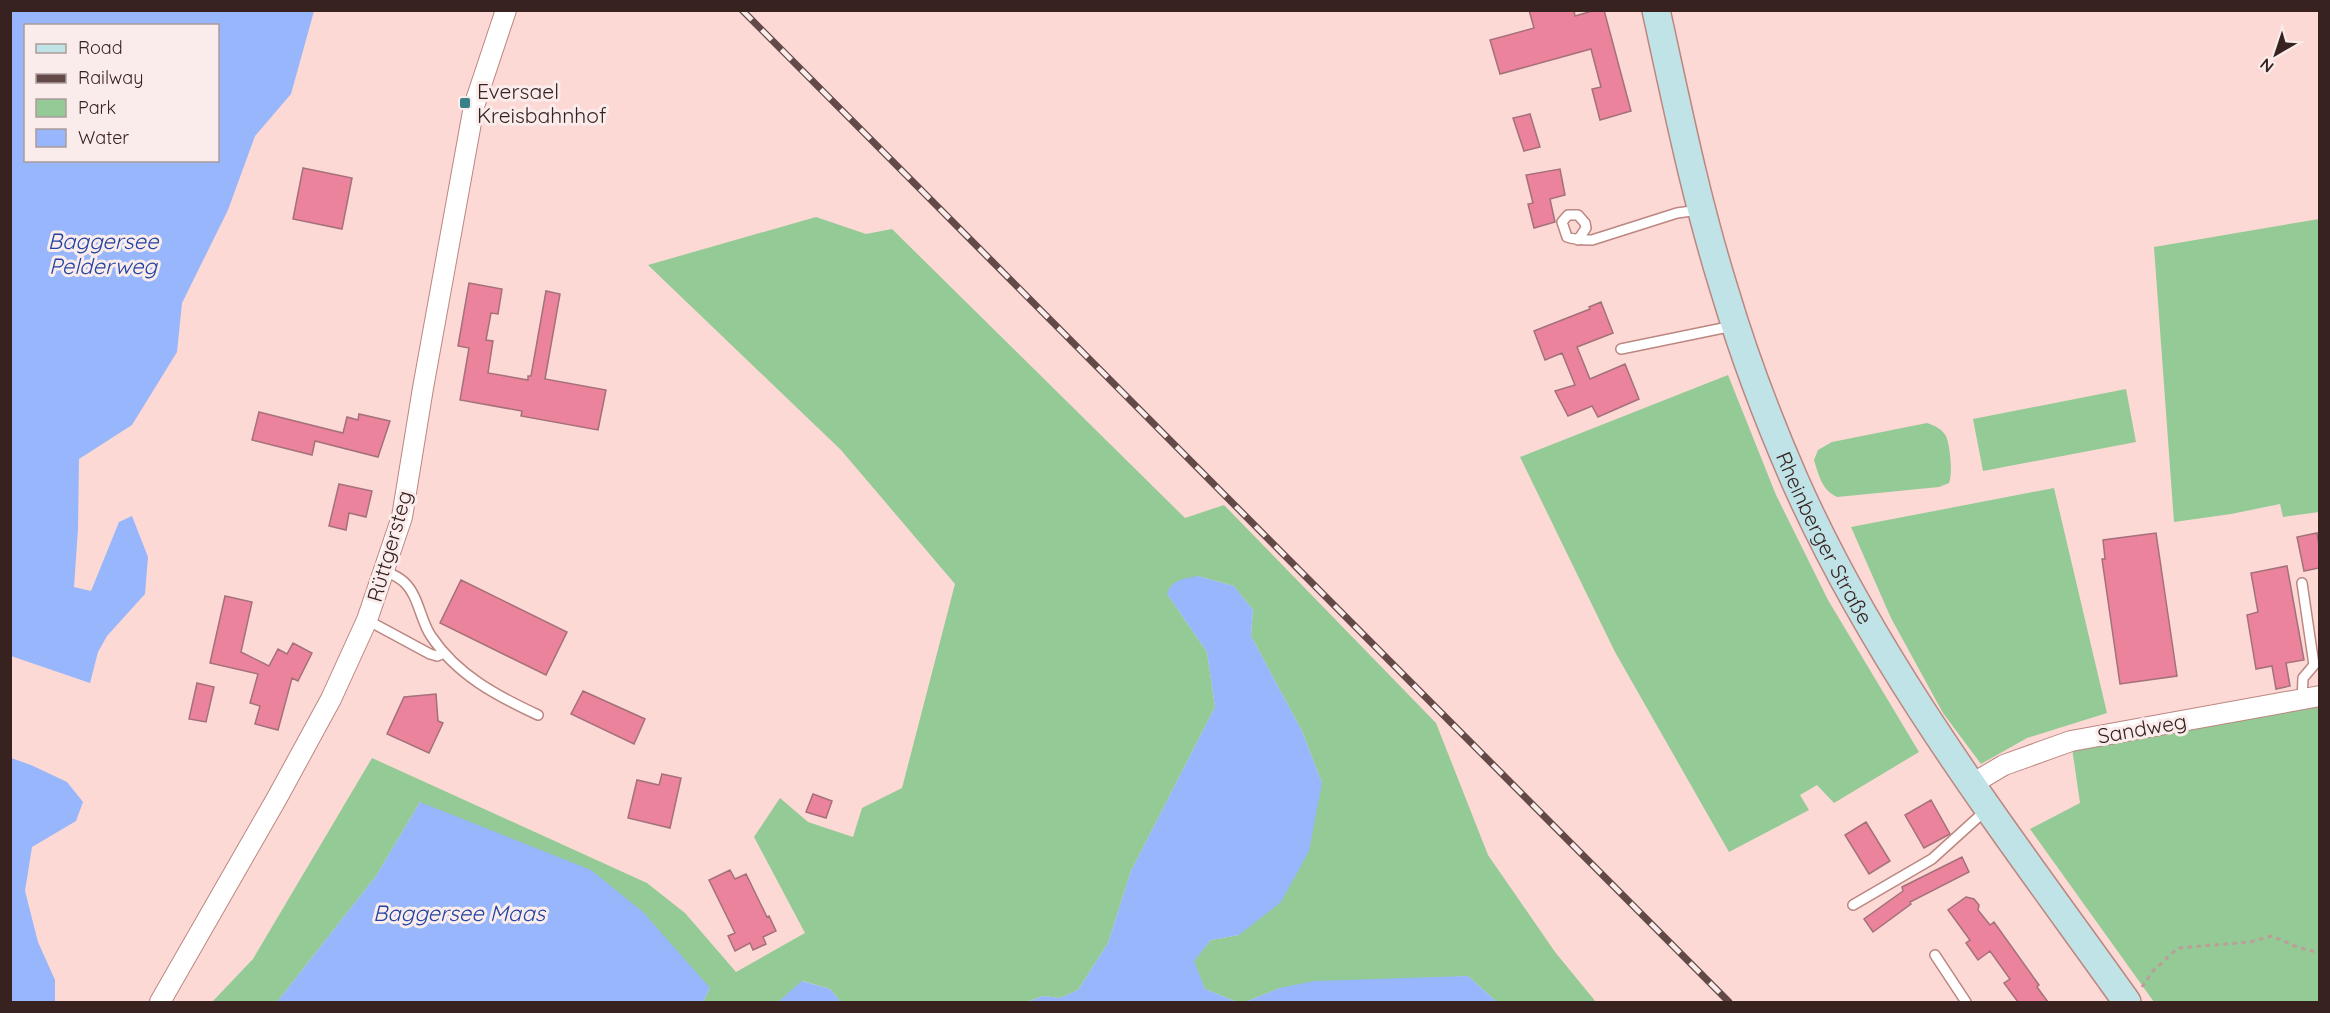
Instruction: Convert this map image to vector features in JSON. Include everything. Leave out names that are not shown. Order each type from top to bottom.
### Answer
[{"type":"main road","name":"Rheinberger Straße","points":[[1656,10],[1701,210],[1735,325],[1763,403],[1833,558],[1874,633],[1910,692],[1972,784],[2132,997]]},
{"type":"street","name":"Rüttgersteg","points":[[160,1002],[331,699],[367,620],[402,517],[474,106],[506,10]]},
{"type":"street","name":"Sandweg","points":[[1972,784],[2004,765],[2071,741],[2310,698]]},
{"type":"lane","points":[[1578,240],[1592,240],[1677,213],[1701,210]]},
{"type":"lane","points":[[1621,350],[1735,325]]},
{"type":"lane","points":[[384,570],[403,581],[410,590],[430,634],[444,653],[487,690],[538,715]]},
{"type":"lane","points":[[2302,583],[2314,665],[2303,678],[2310,698]]},
{"type":"lane","points":[[367,620],[430,654],[437,656],[444,653]]},
{"type":"lane","points":[[1854,905],[1932,858],[1989,807]]},
{"type":"lane","points":[[1935,955],[1966,1002]]},
{"type":"path","points":[[2132,997],[2153,971],[2178,948],[2250,942],[2272,936],[2297,947],[2319,953]]},
{"type":"green space","points":[[816,217],[866,234],[892,229],[1185,518],[1224,505],[1436,723],[1488,855],[1555,952],[1596,1002],[1497,1002],[1468,976],[1280,988],[1245,1002],[1237,1002],[1205,989],[1193,961],[1211,940],[1239,935],[1322,783],[1302,731],[1251,636],[1253,610],[1234,586],[1198,576],[1167,594],[1207,652],[1215,707],[1131,871],[1108,943],[1078,990],[1060,998],[1043,996],[1027,1002],[841,1002],[830,989],[803,981],[778,1002],[703,1002],[710,988],[420,802],[376,876],[277,1002],[212,1002],[253,959],[372,758],[647,883],[685,913],[736,972],[805,933],[754,837],[780,798],[808,822],[853,837],[862,808],[902,788],[955,584],[841,450],[648,265]]},
{"type":"green space","points":[[2319,219],[2319,512],[2283,517],[2280,504],[2174,522],[2154,247]]},
{"type":"green space","points":[[1728,375],[1776,495],[1828,600],[1919,752],[1834,803],[1817,785],[1800,795],[1809,810],[1729,852],[1615,652],[1520,457]]},
{"type":"green space","points":[[2126,389],[2136,442],[1983,471],[1973,419]]},
{"type":"green space","points":[[1927,423],[1940,429],[1946,436],[1951,473],[1949,483],[1939,487],[1837,497],[1828,491],[1822,482],[1814,460],[1818,450],[1832,442]]},
{"type":"green space","points":[[2054,488],[2107,713],[2027,738],[1981,764],[1943,713],[1891,618],[1851,527]]},
{"type":"green space","points":[[2319,707],[2319,1002],[2154,1002],[2030,829],[2080,803],[2071,741]]},
{"type":"water","name":"Baggersee Pelderweg","points":[[10,11],[314,11],[291,94],[255,136],[228,210],[182,303],[177,352],[132,425],[79,459],[74,587],[91,591],[119,522],[132,516],[148,557],[145,594],[107,636],[98,652],[90,683],[11,656]]},
{"type":"water","points":[[1198,576],[1234,586],[1253,610],[1251,636],[1302,731],[1322,783],[1309,851],[1281,902],[1239,935],[1211,940],[1194,961],[1205,989],[1237,1002],[1027,1002],[1043,996],[1060,998],[1078,990],[1108,943],[1131,871],[1215,707],[1207,652],[1167,594],[1175,583]]},
{"type":"water","points":[[11,758],[67,782],[83,802],[76,821],[32,847],[25,891],[38,942],[55,980],[55,1002],[11,1002]]},
{"type":"water","name":"Baggersee Maas","points":[[420,802],[591,870],[643,912],[710,988],[703,1002],[277,1002],[376,876]]},
{"type":"water","points":[[1468,976],[1497,1002],[1245,1002],[1280,988],[1314,981]]},
{"type":"water","points":[[802,981],[830,989],[841,1002],[778,1002]]},
{"type":"building","points":[[1529,10],[1574,10],[1575,16],[1604,10],[1631,111],[1600,120],[1592,89],[1601,87],[1591,49],[1500,74],[1490,40],[1534,28]]},
{"type":"building","points":[[1530,114],[1540,147],[1524,151],[1513,118]]},
{"type":"building","points":[[303,168],[352,178],[342,229],[293,219]]},
{"type":"building","points":[[1560,169],[1565,195],[1550,199],[1555,222],[1534,228],[1528,204],[1533,203],[1526,175]]},
{"type":"building","points":[[469,283],[502,289],[498,314],[491,313],[486,340],[493,341],[488,373],[528,380],[528,376],[531,376],[546,291],[560,294],[545,379],[606,390],[598,430],[521,416],[522,411],[460,400],[469,348],[458,346]]},
{"type":"building","points":[[1601,302],[1613,333],[1577,347],[1590,379],[1625,364],[1639,399],[1598,417],[1592,406],[1568,416],[1555,391],[1575,385],[1562,353],[1545,360],[1534,331],[1590,309],[1589,307]]},
{"type":"building","points":[[259,412],[343,433],[347,417],[358,420],[359,414],[390,421],[378,457],[315,441],[312,455],[252,440]]},
{"type":"building","points":[[339,484],[372,491],[366,517],[349,513],[346,530],[329,526]]},
{"type":"building","points":[[2156,533],[2177,676],[2120,684],[2102,559],[2105,559],[2103,540]]},
{"type":"building","points":[[2317,533],[2319,568],[2304,571],[2297,537]]},
{"type":"building","points":[[2287,566],[2304,660],[2286,663],[2290,686],[2276,689],[2272,666],[2256,669],[2247,615],[2258,612],[2251,573]]},
{"type":"building","points":[[461,580],[567,632],[546,675],[440,623]]},
{"type":"building","points":[[225,596],[252,602],[241,652],[269,666],[278,649],[287,654],[293,643],[312,653],[298,681],[292,678],[278,730],[255,724],[260,706],[250,703],[258,674],[210,663]]},
{"type":"building","points":[[197,683],[214,687],[206,722],[189,719]]},
{"type":"building","points":[[583,691],[645,719],[634,744],[571,714]]},
{"type":"building","points":[[436,694],[438,721],[443,723],[429,753],[387,734],[404,697]]},
{"type":"building","points":[[662,774],[681,778],[670,828],[628,818],[637,780],[659,785]]},
{"type":"building","points":[[813,794],[832,801],[826,818],[806,812]]},
{"type":"building","points":[[1931,800],[1950,834],[1924,848],[1905,815]]},
{"type":"building","points":[[1866,822],[1890,861],[1869,874],[1845,835]]},
{"type":"building","points":[[1962,857],[1969,872],[1910,902],[1911,904],[1873,932],[1864,919],[1903,891],[1902,887]]},
{"type":"building","points":[[730,870],[735,879],[746,874],[776,931],[763,937],[766,944],[753,950],[750,943],[735,951],[728,936],[735,933],[709,880]]},
{"type":"building","points":[[1966,897],[1974,899],[1979,905],[1978,910],[1990,925],[1994,922],[2039,985],[2037,987],[2048,1002],[2018,1002],[2004,983],[2010,979],[1990,951],[1978,960],[1966,943],[1970,940],[1948,910]]},
{"type":"railway","points":[[742,10],[1729,1002]]},
{"type":"place","name":"Eversael Kreisbahnhof","points":[[465,103]]}]
